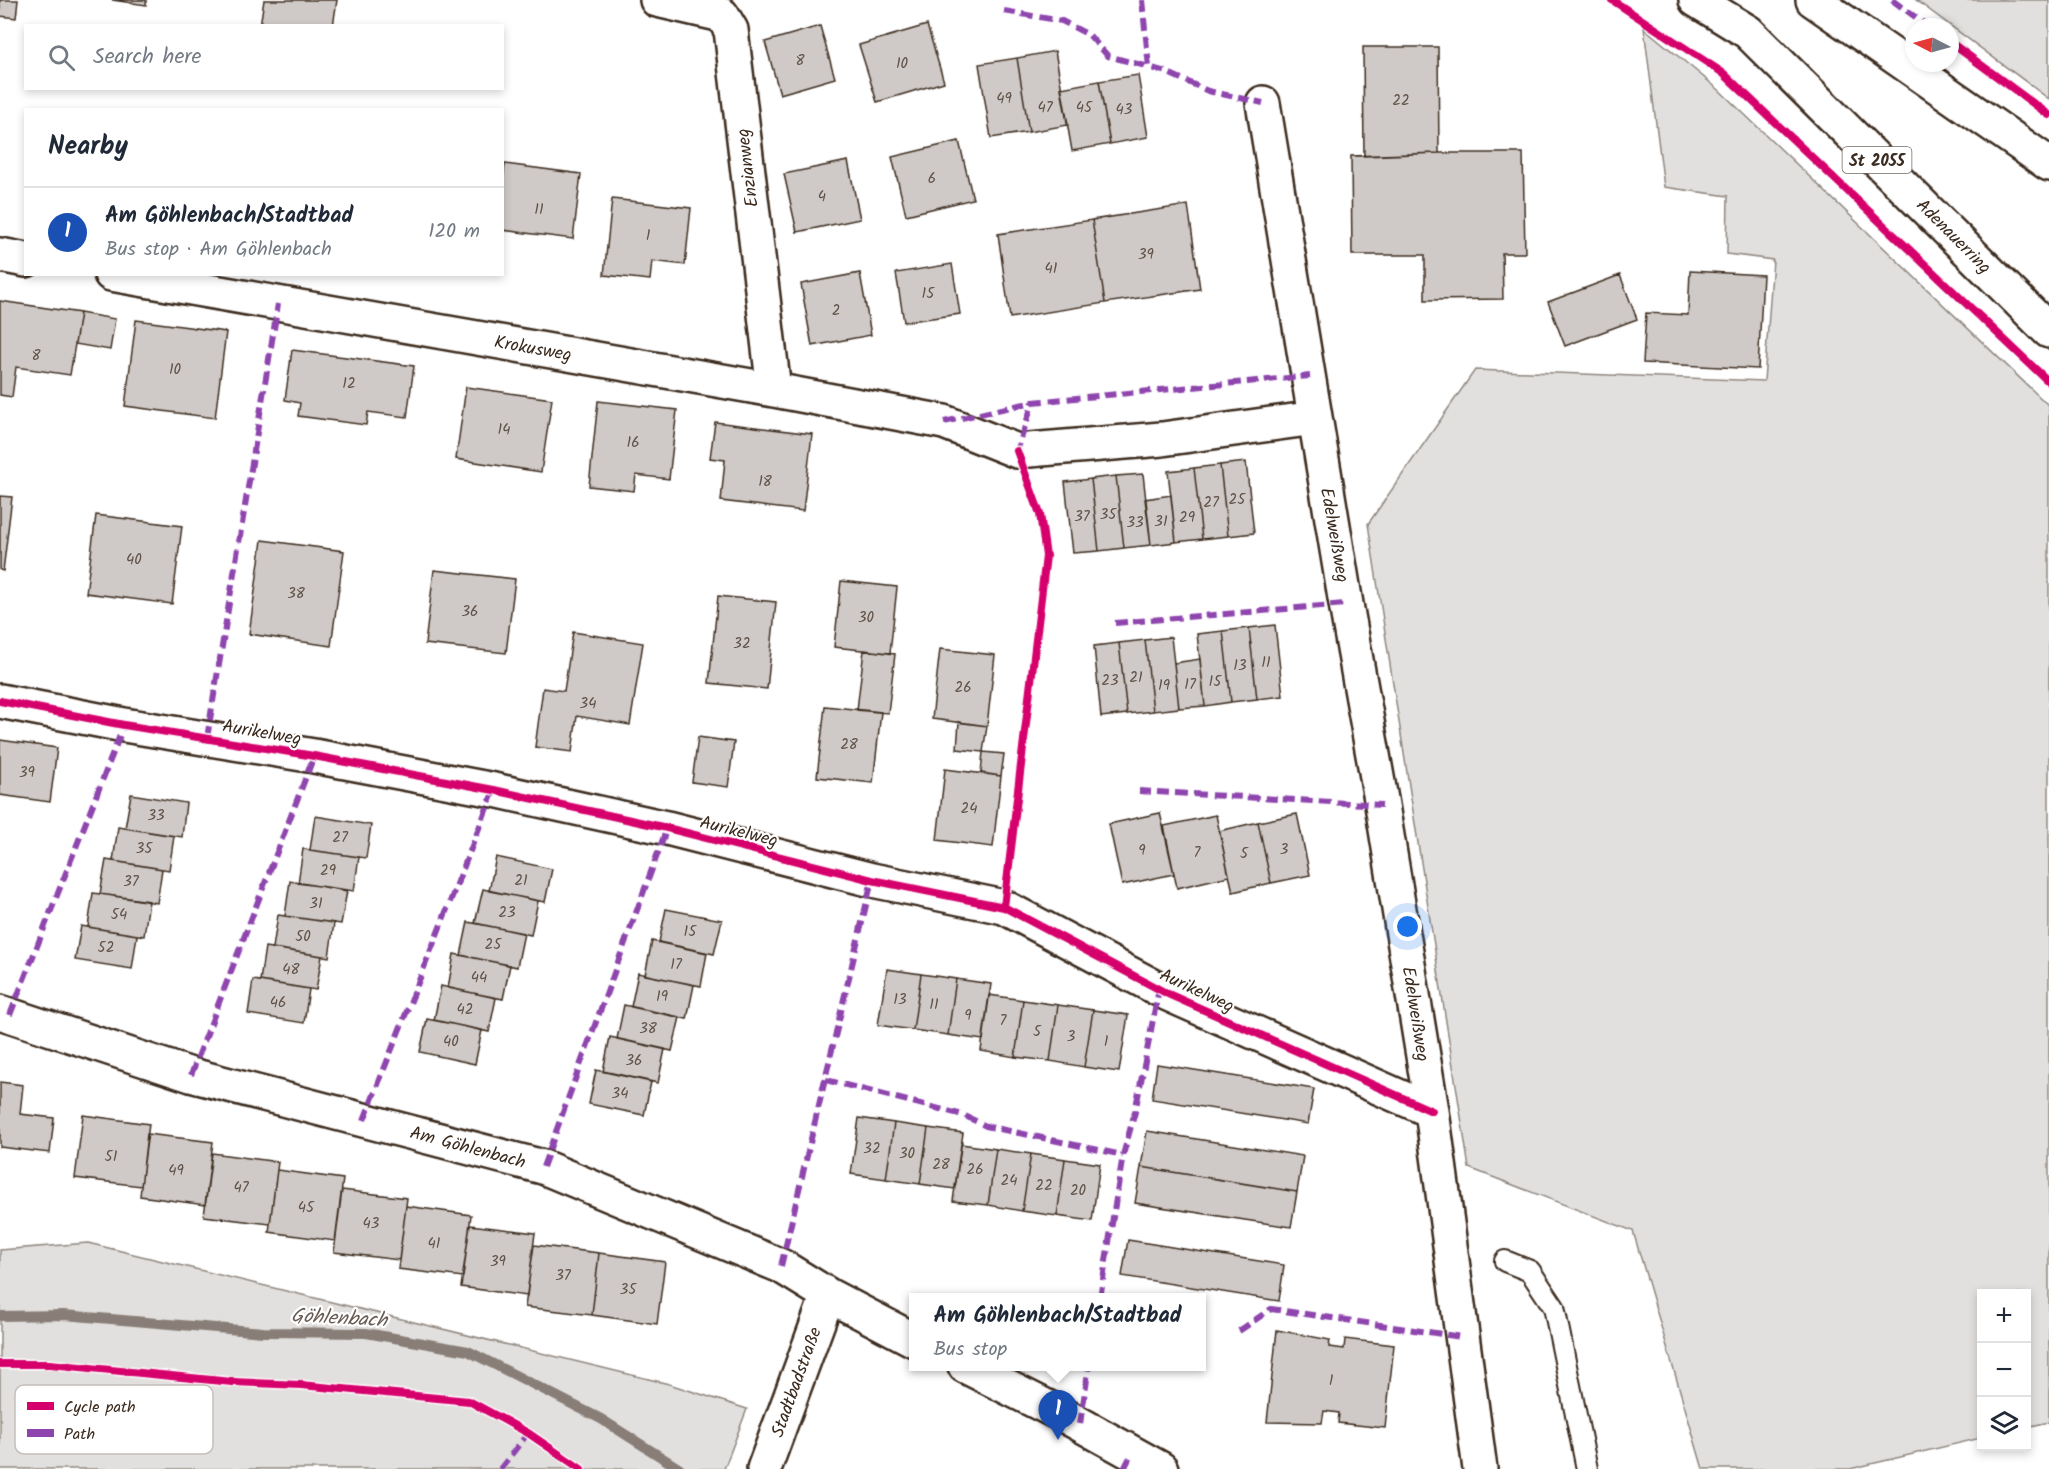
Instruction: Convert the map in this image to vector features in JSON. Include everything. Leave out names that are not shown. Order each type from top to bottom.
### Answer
[{"type":"street","name":"Enzianweg","points":[[657,0],[722,15],[731,30],[774,390]]},
{"type":"street","name":"Adenauerring","points":[[1696,0],[1748,32],[2049,331]]},
{"type":"street","points":[[1814,0],[2049,164]]},
{"type":"street","name":"Edelweißweg","points":[[1263,103],[1432,1111],[1480,1469]]},
{"type":"street","points":[[0,255],[24,260]]},
{"type":"street","name":"Krokusweg","points":[[122,276],[944,422],[1017,451],[1162,439],[1316,418]]},
{"type":"street","name":"Aurikelweg","points":[[0,701],[494,790],[667,828],[872,880],[1004,907],[1168,994],[1432,1111]]},
{"type":"street","name":"Am Göhlenbach","points":[[0,1012],[191,1075],[543,1167],[781,1266],[828,1295],[909,1337]]},
{"type":"street","name":"Stadtbadstraße","points":[[764,1469],[828,1295]]},
{"type":"street","points":[[975,1371],[1067,1416],[1161,1469]]},
{"type":"lane","points":[[1505,1261],[1530,1271],[1554,1307],[1587,1469]]},
{"type":"shaded area","points":[[1916,0],[2049,0],[2049,99],[1959,32],[1959,18],[1940,18]]},
{"type":"shaded area","points":[[1644,28],[1718,89],[2049,406],[2049,1422],[2031,1426],[2031,1289],[1977,1289],[1977,1439],[1850,1469],[1703,1469],[1633,1231],[1469,1168],[1368,524],[1475,370],[1764,381],[1773,260],[1727,254],[1728,196],[1664,187]]},
{"type":"shaded area","points":[[88,1243],[669,1384],[747,1409],[724,1469],[0,1469],[0,1250]]},
{"type":"building","points":[[0,0],[18,0],[16,18],[0,16]]},
{"type":"building","points":[[112,0],[146,0],[146,5]]},
{"type":"building","points":[[264,0],[337,0],[333,24],[260,24]]},
{"type":"building","points":[[927,25],[944,82],[877,102],[859,45]]},
{"type":"building","points":[[820,26],[835,78],[780,94],[765,42]]},
{"type":"building","points":[[1363,47],[1438,47],[1439,153],[1364,156]]},
{"type":"building","points":[[1055,51],[1068,125],[1029,132],[1017,58]]},
{"type":"building","points":[[1017,58],[1029,132],[991,138],[979,64]]},
{"type":"building","points":[[1138,75],[1148,137],[1110,144],[1099,81]]},
{"type":"building","points":[[1099,81],[1110,144],[1072,151],[1061,88]]},
{"type":"building","points":[[959,141],[973,199],[906,215],[892,157]]},
{"type":"building","points":[[1523,153],[1525,253],[1502,253],[1503,299],[1425,300],[1425,255],[1352,255],[1351,156]]},
{"type":"building","points":[[848,161],[860,219],[797,232],[784,174]]},
{"type":"building","points":[[505,164],[581,174],[573,239],[504,230]]},
{"type":"building","points":[[612,199],[691,208],[685,265],[652,261],[650,280],[604,275]]},
{"type":"building","points":[[1188,205],[1200,289],[1105,303],[1092,220]]},
{"type":"building","points":[[1092,220],[1105,303],[1010,318],[998,234]]},
{"type":"building","points":[[952,264],[960,314],[904,322],[896,273]]},
{"type":"building","points":[[1690,271],[1763,275],[1758,369],[1643,363],[1646,313],[1688,315]]},
{"type":"building","points":[[860,273],[871,335],[812,346],[801,284]]},
{"type":"building","points":[[1620,275],[1637,319],[1565,346],[1548,302]]},
{"type":"building","points":[[0,301],[80,313],[70,375],[16,367],[12,397],[0,395]]},
{"type":"building","points":[[80,313],[115,319],[110,350],[75,344]]},
{"type":"building","points":[[136,320],[226,332],[215,418],[125,406]]},
{"type":"building","points":[[292,350],[414,366],[407,417],[368,412],[366,425],[298,416],[300,403],[285,400]]},
{"type":"building","points":[[466,387],[552,399],[541,472],[456,459]]},
{"type":"building","points":[[598,401],[677,410],[669,479],[636,475],[634,491],[589,486]]},
{"type":"building","points":[[715,422],[812,434],[803,511],[721,501],[725,460],[710,458]]},
{"type":"building","points":[[1246,462],[1254,533],[1228,536],[1220,465]]},
{"type":"building","points":[[1220,465],[1228,536],[1202,539],[1194,468]]},
{"type":"building","points":[[1194,468],[1202,539],[1176,542],[1168,471]]},
{"type":"building","points":[[1143,474],[1151,545],[1124,548],[1116,476]]},
{"type":"building","points":[[1116,476],[1124,548],[1099,551],[1091,479]]},
{"type":"building","points":[[1091,479],[1099,551],[1073,553],[1065,482]]},
{"type":"building","points":[[1171,495],[1176,542],[1151,545],[1145,499]]},
{"type":"building","points":[[0,496],[12,497],[3,571],[0,570]]},
{"type":"building","points":[[96,515],[182,526],[172,604],[86,593]]},
{"type":"building","points":[[262,540],[344,551],[331,646],[249,634]]},
{"type":"building","points":[[434,570],[515,579],[506,653],[425,644]]},
{"type":"building","points":[[841,581],[897,587],[890,653],[834,647]]},
{"type":"building","points":[[718,596],[776,602],[767,689],[709,683]]},
{"type":"building","points":[[1275,625],[1283,696],[1257,699],[1249,628]]},
{"type":"building","points":[[1249,628],[1257,699],[1231,702],[1223,631]]},
{"type":"building","points":[[1223,631],[1231,702],[1205,706],[1197,634]]},
{"type":"building","points":[[573,632],[643,643],[630,725],[577,716],[572,752],[535,747],[543,688],[564,691]]},
{"type":"building","points":[[1171,637],[1179,708],[1153,711],[1145,640]]},
{"type":"building","points":[[1145,640],[1153,711],[1127,714],[1119,643]]},
{"type":"building","points":[[1119,643],[1127,714],[1101,717],[1094,646]]},
{"type":"building","points":[[940,649],[995,655],[987,726],[932,719]]},
{"type":"building","points":[[864,650],[895,654],[888,713],[857,710]]},
{"type":"building","points":[[1200,659],[1205,706],[1179,708],[1174,663]]},
{"type":"building","points":[[825,706],[881,712],[873,783],[817,777]]},
{"type":"building","points":[[959,722],[987,726],[983,752],[957,749]]},
{"type":"building","points":[[698,737],[734,742],[728,787],[692,782]]},
{"type":"building","points":[[0,740],[57,748],[50,802],[0,795]]},
{"type":"building","points":[[983,752],[1004,754],[1001,776],[981,773]]},
{"type":"building","points":[[945,769],[1001,776],[993,847],[937,840]]},
{"type":"building","points":[[131,794],[186,803],[182,837],[125,828]]},
{"type":"building","points":[[1160,813],[1174,874],[1122,885],[1109,824]]},
{"type":"building","points":[[1297,814],[1310,875],[1271,883],[1258,822]]},
{"type":"building","points":[[1216,815],[1229,876],[1177,888],[1164,826]]},
{"type":"building","points":[[315,816],[371,825],[366,858],[310,850]]},
{"type":"building","points":[[1258,822],[1271,883],[1233,892],[1219,831]]},
{"type":"building","points":[[118,827],[174,836],[169,870],[113,861]]},
{"type":"building","points":[[303,849],[359,857],[354,891],[298,883]]},
{"type":"building","points":[[496,857],[552,869],[545,902],[489,891]]},
{"type":"building","points":[[106,860],[162,869],[157,903],[100,894]]},
{"type":"building","points":[[290,881],[347,891],[341,924],[285,916]]},
{"type":"building","points":[[483,889],[538,901],[531,935],[475,923]]},
{"type":"building","points":[[93,893],[149,901],[144,936],[88,927]]},
{"type":"building","points":[[666,909],[722,920],[714,954],[659,942]]},
{"type":"building","points":[[278,915],[334,923],[329,957],[273,948]]},
{"type":"building","points":[[468,922],[524,933],[517,967],[461,955]]},
{"type":"building","points":[[81,926],[137,935],[132,969],[75,960]]},
{"type":"building","points":[[652,941],[707,953],[701,986],[645,975]]},
{"type":"building","points":[[265,947],[322,956],[316,990],[260,981]]},
{"type":"building","points":[[454,954],[510,965],[503,999],[448,988]]},
{"type":"building","points":[[887,969],[921,974],[913,1030],[878,1025]]},
{"type":"building","points":[[638,973],[694,985],[687,1019],[631,1007]]},
{"type":"building","points":[[921,974],[956,979],[948,1035],[913,1030]]},
{"type":"building","points":[[956,979],[991,984],[983,1040],[948,1035]]},
{"type":"building","points":[[253,980],[309,989],[304,1023],[248,1014]]},
{"type":"building","points":[[441,986],[496,998],[489,1032],[434,1020]]},
{"type":"building","points":[[989,995],[1023,1000],[1015,1057],[981,1051]]},
{"type":"building","points":[[1023,1000],[1058,1005],[1050,1061],[1015,1057]]},
{"type":"building","points":[[624,1005],[680,1017],[672,1051],[617,1039]]},
{"type":"building","points":[[1058,1005],[1093,1010],[1084,1067],[1050,1061]]},
{"type":"building","points":[[1093,1010],[1128,1015],[1119,1072],[1084,1067]]},
{"type":"building","points":[[427,1019],[482,1030],[475,1064],[420,1052]]},
{"type":"building","points":[[610,1037],[665,1049],[658,1083],[603,1071]]},
{"type":"building","points":[[1157,1064],[1314,1089],[1308,1124],[1152,1099]]},
{"type":"building","points":[[596,1070],[651,1082],[644,1115],[589,1104]]},
{"type":"building","points":[[0,1082],[23,1085],[20,1114],[54,1118],[50,1153],[0,1147]]},
{"type":"building","points":[[83,1115],[149,1124],[141,1186],[75,1178]]},
{"type":"building","points":[[859,1118],[894,1123],[886,1179],[851,1174]]},
{"type":"building","points":[[894,1123],[928,1128],[920,1184],[886,1179]]},
{"type":"building","points":[[928,1128],[963,1133],[955,1189],[920,1184]]},
{"type":"building","points":[[1147,1131],[1303,1156],[1297,1192],[1141,1167]]},
{"type":"building","points":[[147,1134],[213,1142],[205,1205],[140,1196]]},
{"type":"building","points":[[961,1144],[996,1149],[988,1205],[953,1201]]},
{"type":"building","points":[[996,1149],[1031,1154],[1022,1211],[988,1205]]},
{"type":"building","points":[[212,1153],[278,1162],[270,1224],[204,1216]]},
{"type":"building","points":[[1031,1154],[1065,1159],[1057,1216],[1022,1211]]},
{"type":"building","points":[[1065,1159],[1100,1164],[1092,1221],[1057,1216]]},
{"type":"building","points":[[1141,1167],[1297,1192],[1291,1227],[1135,1203]]},
{"type":"building","points":[[277,1170],[343,1179],[335,1241],[269,1232]]},
{"type":"building","points":[[342,1190],[407,1198],[399,1260],[334,1252]]},
{"type":"building","points":[[406,1206],[471,1215],[463,1277],[398,1269]]},
{"type":"building","points":[[470,1225],[535,1233],[527,1296],[461,1287]]},
{"type":"building","points":[[1128,1240],[1284,1265],[1279,1301],[1122,1276]]},
{"type":"building","points":[[534,1245],[599,1253],[592,1315],[525,1307]]},
{"type":"building","points":[[599,1253],[665,1262],[657,1324],[592,1315]]},
{"type":"building","points":[[1277,1330],[1330,1340],[1329,1347],[1344,1349],[1345,1339],[1394,1345],[1385,1428],[1338,1423],[1339,1413],[1324,1411],[1322,1423],[1267,1422]]},
{"type":"waterway","name":"Göhlenbach","points":[[0,1316],[64,1315],[263,1332],[366,1333],[468,1351],[601,1419],[680,1469]]},
{"type":"marked path","points":[[1142,0],[1149,67],[1208,91],[1263,103]]},
{"type":"marked path","points":[[1892,0],[1917,18]]},
{"type":"marked path","points":[[1004,11],[1062,21],[1089,35],[1108,56],[1149,67]]},
{"type":"marked path","points":[[207,738],[278,304]]},
{"type":"marked path","points":[[944,422],[1033,402],[1310,376]]},
{"type":"marked path","points":[[1019,455],[1017,451],[1033,402]]},
{"type":"marked path","points":[[1115,623],[1346,604]]},
{"type":"marked path","points":[[10,1015],[124,725]]},
{"type":"marked path","points":[[191,1075],[314,756]]},
{"type":"marked path","points":[[364,1120],[494,790]]},
{"type":"marked path","points":[[1139,791],[1382,805]]},
{"type":"marked path","points":[[543,1167],[667,828]]},
{"type":"marked path","points":[[781,1266],[872,880]]},
{"type":"marked path","points":[[1101,1293],[1123,1155],[1135,1112],[1159,989]]},
{"type":"marked path","points":[[826,1080],[963,1115],[986,1126],[1123,1155]]},
{"type":"marked path","points":[[1239,1331],[1271,1309],[1462,1337]]},
{"type":"marked path","points":[[1080,1424],[1088,1371]]},
{"type":"marked path","points":[[500,1469],[528,1433]]},
{"type":"marked path","points":[[1124,1469],[1132,1453]]},
{"type":"cycle path","points":[[1612,0],[1723,73],[2049,382]]},
{"type":"cycle path","points":[[1959,49],[2049,115]]},
{"type":"cycle path","points":[[1004,907],[1046,556],[1040,514],[1017,451]]},
{"type":"cycle path","points":[[0,701],[494,790],[667,828],[872,880],[1004,907],[1168,994],[1432,1111]]},
{"type":"cycle path","points":[[0,1364],[50,1364],[232,1382],[301,1385],[469,1401],[528,1433],[581,1469]]},
{"type":"place","name":"Am Göhlenbach/Stadtbad","points":[[1058,1440]]}]
